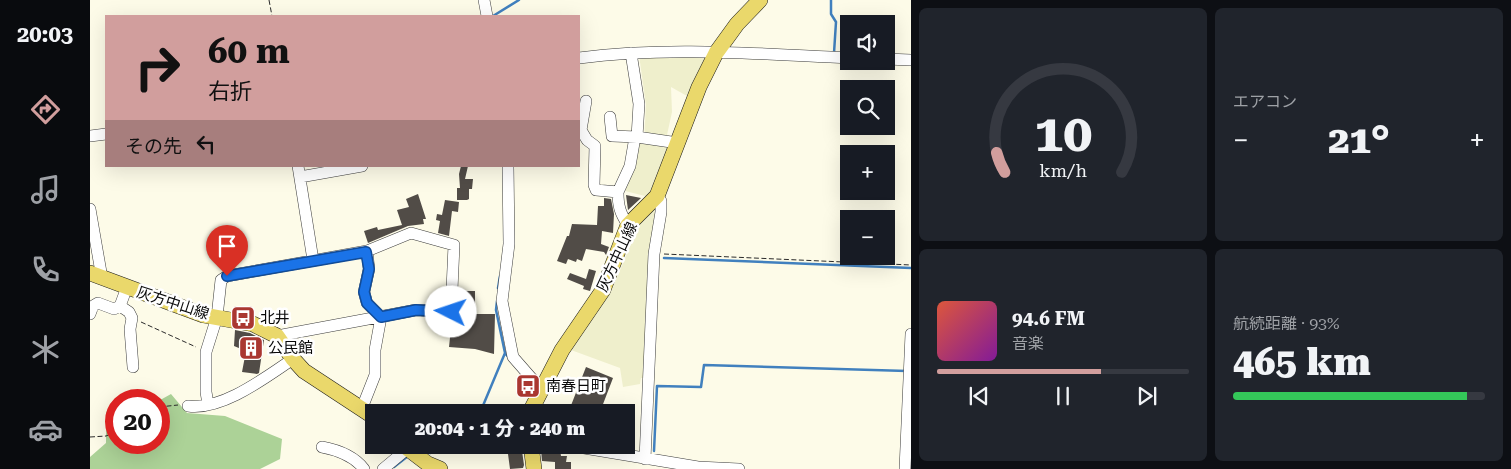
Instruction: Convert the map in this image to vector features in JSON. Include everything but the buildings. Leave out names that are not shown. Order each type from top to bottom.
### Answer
[{"type":"main road","name":"灰方中山線","points":[[534,404],[562,350],[603,290],[628,225],[657,196],[699,87],[716,53],[737,24],[760,0]]},
{"type":"main road","name":"灰方中山線","points":[[96,276],[203,316],[253,324],[277,336],[304,371],[365,410]]},
{"type":"main road","points":[[414,454],[428,464],[440,469]]},
{"type":"main road","points":[[532,454],[534,469]]},
{"type":"street","points":[[484,0],[487,15]]},
{"type":"street","points":[[628,225],[620,213],[618,192],[630,166],[636,137],[639,104],[631,53]]},
{"type":"street","points":[[580,58],[631,53],[716,53],[840,58]]},
{"type":"street","points":[[895,59],[911,60]]},
{"type":"street","points":[[586,101],[580,130],[594,146],[594,185],[596,190],[618,192]]},
{"type":"street","points":[[610,117],[612,136],[636,137],[678,143]]},
{"type":"street","points":[[90,136],[105,134]]},
{"type":"street","points":[[313,260],[299,171],[349,167]]},
{"type":"street","points":[[508,167],[510,244],[502,301],[513,357],[541,389]]},
{"type":"street","points":[[645,459],[654,254],[661,212],[661,201],[657,196]]},
{"type":"street","points":[[90,209],[96,276]]},
{"type":"street","points":[[208,404],[206,392],[206,352],[217,317],[221,280],[227,276],[366,252],[411,233],[454,244],[451,312],[416,310],[277,336]]},
{"type":"street","points":[[366,252],[369,269],[364,292],[367,303],[381,317]]},
{"type":"street","points":[[120,306],[127,288]]},
{"type":"street","points":[[90,314],[93,306],[98,303],[114,308],[120,306],[130,312],[132,318],[130,329],[133,367]]},
{"type":"street","points":[[370,404],[375,375],[376,350],[381,317]]},
{"type":"street","points":[[905,469],[911,334]]},
{"type":"street","points":[[188,406],[197,407],[218,403],[229,398],[266,377],[293,358]]},
{"type":"street","points":[[322,447],[336,450],[358,461],[364,469]]},
{"type":"street","points":[[383,469],[399,454]]},
{"type":"street","points":[[617,454],[698,468],[739,469]]},
{"type":"path","points":[[269,0],[272,15]]},
{"type":"path","points":[[654,254],[911,265]]},
{"type":"path","points":[[132,318],[206,352]]},
{"type":"path","points":[[170,406],[188,406]]},
{"type":"path","points":[[90,437],[105,436]]},
{"type":"green space","points":[[639,55],[705,57],[706,59],[691,94],[687,96],[671,87],[672,112],[665,144],[671,146],[649,197],[625,191],[633,171],[639,142],[644,142],[646,105]]},
{"type":"green space","points":[[656,207],[645,378],[641,378],[640,384],[623,387],[620,368],[571,350],[611,292],[640,222]]},
{"type":"green space","points":[[170,395],[187,413],[225,416],[282,439],[280,459],[260,469],[90,469],[90,457],[105,444],[105,454],[170,454]]},
{"type":"waterway","points":[[495,15],[519,0]]},
{"type":"waterway","points":[[831,0],[831,14],[836,22],[834,53]]},
{"type":"waterway","points":[[664,258],[911,268]]},
{"type":"waterway","points":[[498,288],[500,276]]},
{"type":"waterway","points":[[497,301],[496,310],[505,353],[509,358]]},
{"type":"waterway","points":[[484,404],[505,353]]},
{"type":"waterway","points":[[654,451],[657,386],[701,387],[704,365],[907,371]]},
{"type":"waterway","points":[[394,467],[408,456]]},
{"type":"place","name":"北井","points":[[243,318]]},
{"type":"place","name":"公民館","points":[[251,348]]},
{"type":"place","name":"南春日町","points":[[528,386]]},
{"type":"route","points":[[227,276],[366,252],[369,269],[364,292],[367,303],[381,317],[416,310],[451,312]]}]
